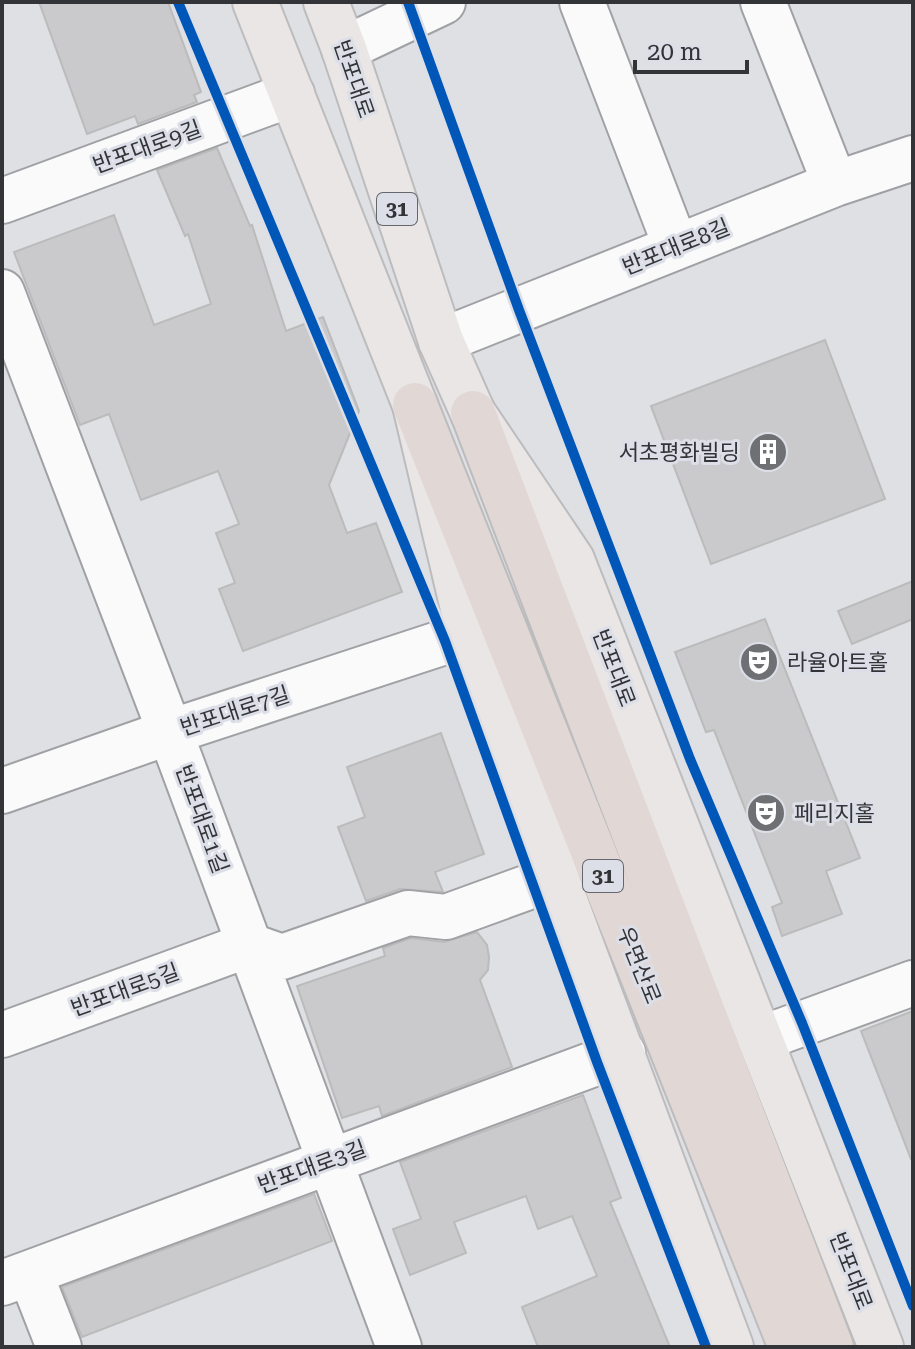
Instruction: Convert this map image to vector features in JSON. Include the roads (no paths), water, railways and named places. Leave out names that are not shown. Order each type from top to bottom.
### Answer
[{"type":"highway","name":"우면산로","points":[[415,405],[791,1347]]},
{"type":"highway","name":"우면산로","points":[[473,413],[831,1347]]},
{"type":"main road","points":[[255,2],[415,405],[469,634],[731,1347]]},
{"type":"main road","name":"반포대로","points":[[326,2],[441,341],[473,413],[572,560],[881,1347]]},
{"type":"street","points":[[344,49],[443,2]]},
{"type":"street","points":[[582,2],[676,247]]},
{"type":"street","points":[[763,2],[835,184]]},
{"type":"street","name":"반포대로9길","points":[[2,201],[292,94]]},
{"type":"street","name":"반포대로8길","points":[[441,341],[835,184],[913,158]]},
{"type":"street","name":"반포대로1길","points":[[2,292],[399,1347]]},
{"type":"street","name":"반포대로7길","points":[[2,791],[469,634]]},
{"type":"street","points":[[248,945],[282,957],[408,913],[446,917],[556,877]]},
{"type":"street","name":"반포대로5길","points":[[2,1035],[248,945]]},
{"type":"street","points":[[760,1039],[913,983]]},
{"type":"street","name":"반포대로3길","points":[[16,1278],[623,1053]]},
{"type":"street","points":[[16,1278],[59,1347]]},
{"type":"place","name":"서초평화빌딩","points":[[768,452]]},
{"type":"place","name":"라율아트홀","points":[[759,662]]},
{"type":"place","name":"페리지홀","points":[[766,813]]}]
